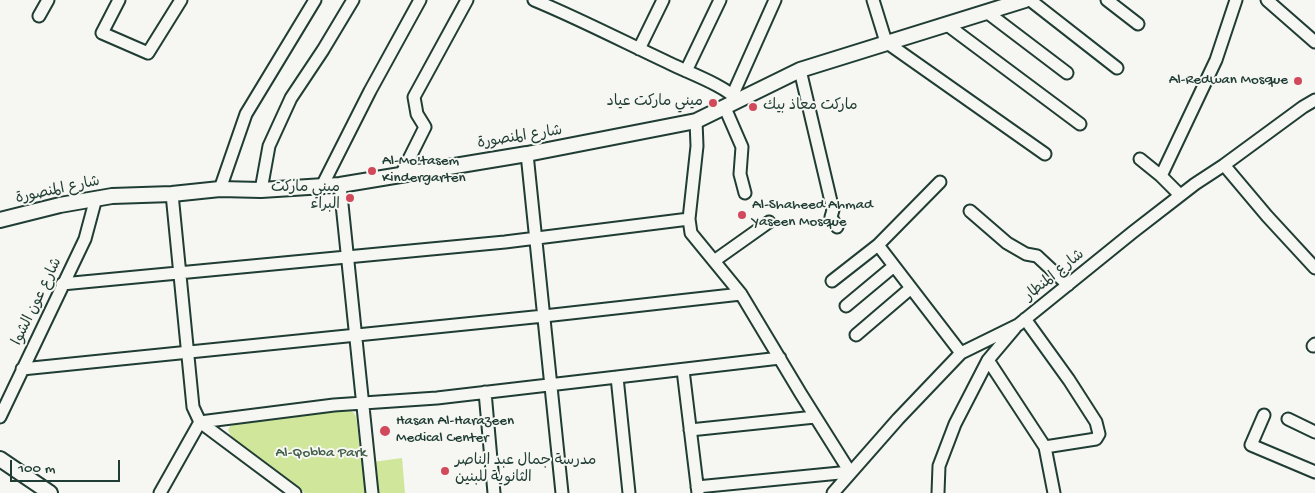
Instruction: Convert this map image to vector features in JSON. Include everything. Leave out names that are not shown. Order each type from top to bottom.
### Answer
[{"type":"main road","name":"شارع المنصورة","points":[[0,220],[96,198],[172,194],[220,189],[261,190],[340,185],[527,154],[696,121],[725,108],[736,98],[800,70],[995,7],[1025,0]]},
{"type":"main road","points":[[0,459],[50,493]]},
{"type":"street","points":[[39,16],[48,0]]},
{"type":"street","points":[[119,0],[102,33],[148,53],[180,0]]},
{"type":"street","points":[[220,189],[246,114],[315,0]]},
{"type":"street","points":[[261,190],[269,146],[291,98],[353,0]]},
{"type":"street","points":[[322,186],[370,91],[420,0]]},
{"type":"street","points":[[401,175],[425,127],[418,114],[414,97],[467,0]]},
{"type":"street","points":[[534,0],[686,71],[736,98],[775,0]]},
{"type":"street","points":[[686,71],[720,0]]},
{"type":"street","points":[[1030,0],[1117,68]]},
{"type":"street","points":[[1108,0],[1138,24]]},
{"type":"street","points":[[1161,176],[1216,60],[1236,0]]},
{"type":"street","points":[[1267,0],[1315,42]]},
{"type":"street","points":[[639,49],[661,1]]},
{"type":"street","points":[[877,1],[886,42],[1045,154]]},
{"type":"street","points":[[995,7],[1067,73]]},
{"type":"street","points":[[946,24],[1080,124]]},
{"type":"street","points":[[800,70],[833,210],[831,217],[837,227]]},
{"type":"street","name":"شارع المنطار","points":[[835,492],[850,472],[898,419],[961,353],[1022,322],[1180,195],[1303,106],[1315,100]]},
{"type":"street","points":[[725,108],[742,147],[740,174],[744,193]]},
{"type":"street","points":[[683,370],[697,490],[850,472],[741,294],[691,234],[689,219],[697,146],[696,121]]},
{"type":"street","points":[[527,154],[562,493]]},
{"type":"street","points":[[1140,159],[1180,195]]},
{"type":"street","points":[[1224,165],[1267,216],[1315,268]]},
{"type":"street","points":[[832,281],[878,245],[940,182]]},
{"type":"street","points":[[340,185],[372,493]]},
{"type":"street","points":[[172,194],[193,407],[200,422],[294,493]]},
{"type":"street","name":"شارع عون الشوا","points":[[0,417],[62,284],[86,239],[96,198]]},
{"type":"street","points":[[970,211],[1007,243],[1026,254],[1037,256],[1068,285]]},
{"type":"street","points":[[62,284],[536,237],[689,219]]},
{"type":"street","points":[[714,261],[769,222]]},
{"type":"street","points":[[878,245],[961,353]]},
{"type":"street","points":[[846,306],[894,266]]},
{"type":"street","points":[[856,335],[910,288]]},
{"type":"street","points":[[22,369],[741,294]]},
{"type":"street","points":[[938,493],[939,466],[946,446],[988,360],[1022,322],[1069,380],[1096,422],[1099,434],[1096,439],[1086,442],[1045,446]]},
{"type":"street","points":[[200,422],[362,402],[437,398],[780,358]]},
{"type":"street","points":[[988,360],[1045,446],[1054,493]]},
{"type":"street","points":[[617,377],[629,493]]},
{"type":"street","points":[[485,392],[494,493]]},
{"type":"street","points":[[1264,415],[1251,445],[1315,472]]},
{"type":"street","points":[[690,430],[815,417]]},
{"type":"street","points":[[1288,419],[1315,432]]},
{"type":"street","points":[[173,493],[162,490],[200,422]]},
{"type":"green space","name":"Al-Qobba Park","points":[[348,410],[356,416],[366,493],[305,493],[232,438],[228,430],[233,425]]},
{"type":"green space","points":[[402,458],[405,493],[377,493],[373,462]]},
{"type":"place","name":"Al-Redwan Mosque","points":[[1298,81]]},
{"type":"place","name":"ميني ماركت عياد","points":[[713,103]]},
{"type":"place","name":"ماركت معاذ بيك","points":[[753,107]]},
{"type":"place","name":"Al-Mo'tasem Kindergarten","points":[[372,171]]},
{"type":"place","name":"ميني ماركت البراء","points":[[350,198]]},
{"type":"place","name":"Al-Shaheed Ahmad Yaseen Mosque","points":[[742,215]]},
{"type":"place","name":"Hasan Al-Harazeen Medical Center","points":[[385,431]]},
{"type":"place","name":"مدرسة جمال عبد الناصر الثانوية للبنين","points":[[445,471]]}]
